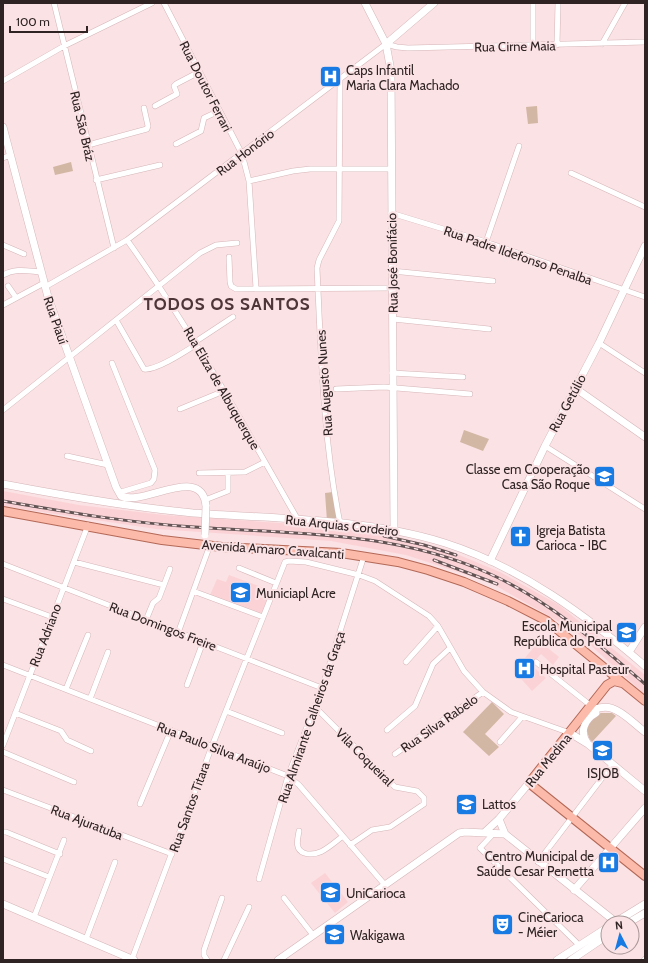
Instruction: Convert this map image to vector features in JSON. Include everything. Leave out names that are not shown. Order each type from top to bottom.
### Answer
[{"type":"main road","name":"Avenida Amaro Cavalcanti","points":[[3,511],[88,525],[143,537],[207,545],[364,556],[428,570],[464,582],[508,601],[547,621],[645,701]]},
{"type":"main road","name":"Avenida Amaro Cavalcanti","points":[[535,616],[556,635],[577,650],[586,653]]},
{"type":"main road","points":[[556,635],[576,644]]},
{"type":"main road","points":[[601,664],[607,675],[607,685]]},
{"type":"main road","points":[[607,685],[612,681],[617,681],[627,685]]},
{"type":"main road","name":"Rua Medina","points":[[529,783],[607,685]]},
{"type":"main road","points":[[529,783],[574,818],[608,848],[645,876]]},
{"type":"street","name":"Rua São Bráz","points":[[54,3],[96,180],[114,248]]},
{"type":"street","points":[[3,81],[64,46],[152,3]]},
{"type":"street","name":"Rua Doutor Ferrari","points":[[164,3],[242,154],[248,181],[256,288]]},
{"type":"street","name":"Rua José Bonifácio","points":[[365,3],[386,44],[391,71],[394,529]]},
{"type":"street","name":"Rua Honório","points":[[3,306],[127,240],[340,80],[386,44],[434,3]]},
{"type":"street","points":[[533,3],[534,46]]},
{"type":"street","points":[[557,45],[558,3]]},
{"type":"street","points":[[602,44],[625,3]]},
{"type":"street","name":"Rua Cirne Maia","points":[[386,44],[402,48],[534,46],[645,42]]},
{"type":"street","points":[[155,106],[177,94],[174,86],[176,84],[199,72]]},
{"type":"street","name":"Rua Augusto Nunes","points":[[340,80],[339,221],[319,260],[317,268],[324,405],[335,496],[340,523]]},
{"type":"street","points":[[88,145],[147,129],[144,108]]},
{"type":"street","points":[[176,144],[199,134],[203,128],[204,118],[219,111]]},
{"type":"street","name":"Rua Piauí","points":[[3,127],[45,285],[108,465],[116,487],[121,494]]},
{"type":"street","points":[[486,242],[519,146]]},
{"type":"street","points":[[3,158],[8,156],[11,159]]},
{"type":"street","points":[[96,180],[160,165]]},
{"type":"street","points":[[248,181],[292,171],[392,169]]},
{"type":"street","points":[[571,173],[645,207]]},
{"type":"street","name":"Rua Padre Ildefonso Penalba","points":[[391,213],[486,242],[645,297]]},
{"type":"street","name":"Rua Eliza de Albuquerque","points":[[127,240],[160,286],[196,343],[298,520]]},
{"type":"street","points":[[3,410],[69,356],[209,247],[237,243]]},
{"type":"street","points":[[3,245],[24,254]]},
{"type":"street","name":"Rua Getúlio","points":[[490,561],[545,446],[599,343],[645,246]]},
{"type":"street","points":[[229,257],[230,282],[233,288],[392,288]]},
{"type":"street","points":[[3,275],[11,270],[41,272]]},
{"type":"street","points":[[392,271],[494,281]]},
{"type":"street","points":[[8,286],[15,296],[18,297]]},
{"type":"street","points":[[116,320],[144,369],[150,369],[169,360],[233,317]]},
{"type":"street","points":[[393,319],[489,329]]},
{"type":"street","points":[[599,343],[645,373]]},
{"type":"street","points":[[112,363],[155,470],[154,479],[151,483],[121,494],[113,504]]},
{"type":"street","points":[[392,372],[463,377]]},
{"type":"street","points":[[336,389],[392,388],[470,394]]},
{"type":"street","points":[[575,388],[645,437]]},
{"type":"street","points":[[180,409],[224,391]]},
{"type":"street","points":[[545,446],[645,509]]},
{"type":"street","points":[[66,456],[108,465]]},
{"type":"street","points":[[199,473],[228,473],[250,470],[265,462]]},
{"type":"street","points":[[206,503],[228,491],[228,473]]},
{"type":"street","name":"Rua Arquias Cordeiro","points":[[3,484],[113,504],[394,529],[446,543],[490,561],[530,581],[568,605],[645,666]]},
{"type":"street","points":[[121,494],[133,498],[186,486],[201,492],[206,503],[205,535],[207,545],[178,633]]},
{"type":"street","points":[[133,498],[135,504],[150,508]]},
{"type":"street","name":"Rua Adriano","points":[[3,745],[5,736],[30,676],[88,525]]},
{"type":"street","name":"Rua Almirante Calheiros da Graça","points":[[259,878],[288,776],[322,688],[364,556]]},
{"type":"street","name":"Rua Silva Rabelo","points":[[283,565],[289,560],[359,575],[375,581],[414,605],[430,616],[438,626],[464,671],[483,692],[505,708],[522,717],[570,732],[588,744],[645,791]]},
{"type":"street","points":[[74,562],[164,585]]},
{"type":"street","name":"Rua Domingos Freire","points":[[3,564],[322,688]]},
{"type":"street","name":"Rua Santos Titara","points":[[133,959],[212,746],[283,565]]},
{"type":"street","points":[[239,568],[276,583]]},
{"type":"street","points":[[146,620],[153,603],[159,598],[170,569]]},
{"type":"street","points":[[193,591],[263,617]]},
{"type":"street","points":[[3,599],[52,617]]},
{"type":"street","points":[[406,662],[438,626]]},
{"type":"street","points":[[629,652],[645,627]]},
{"type":"street","points":[[66,689],[88,635]]},
{"type":"street","points":[[187,685],[202,642]]},
{"type":"street","points":[[387,730],[415,706],[433,664],[450,648]]},
{"type":"street","points":[[90,699],[108,652]]},
{"type":"street","points":[[536,662],[590,705]]},
{"type":"street","name":"Rua Paulo Silva Araújo","points":[[3,665],[288,776],[299,785],[385,885]]},
{"type":"street","name":"Rua Silva Rabelo","points":[[396,754],[483,692]]},
{"type":"street","name":"Vila Coqueiral","points":[[315,707],[392,785],[399,789],[417,791],[424,798],[424,804],[390,827],[372,830],[350,845]]},
{"type":"street","points":[[588,744],[583,734],[585,722],[592,715],[606,708]]},
{"type":"street","points":[[580,719],[591,711],[606,708],[617,710],[645,732]]},
{"type":"street","points":[[226,711],[282,733]]},
{"type":"street","points":[[15,713],[61,731],[67,740],[91,751]]},
{"type":"street","points":[[500,742],[522,717]]},
{"type":"street","points":[[140,804],[171,730]]},
{"type":"street","points":[[3,752],[74,782]]},
{"type":"street","points":[[538,862],[574,818],[612,765]]},
{"type":"street","name":"Rua Medina","points":[[485,832],[499,819],[529,783]]},
{"type":"street","name":"Rua Ajuratuba","points":[[3,790],[172,854]]},
{"type":"street","points":[[574,890],[608,848],[645,808]]},
{"type":"street","points":[[499,819],[505,834],[606,915]]},
{"type":"street","points":[[299,831],[297,842],[298,849],[300,852],[310,855],[320,853],[343,836]]},
{"type":"street","points":[[3,832],[60,854]]},
{"type":"street","points":[[278,960],[459,833],[485,832],[505,834]]},
{"type":"street","points":[[494,833],[480,848],[579,946]]},
{"type":"street","points":[[34,917],[49,877],[60,854],[64,840]]},
{"type":"street","points":[[3,859],[49,877]]},
{"type":"street","points":[[86,939],[116,862]]},
{"type":"street","points":[[208,960],[204,955],[204,950],[222,898]]},
{"type":"street","points":[[284,898],[313,935]]},
{"type":"street","points":[[3,904],[133,959]]},
{"type":"street","points":[[628,915],[645,904]]},
{"type":"street","points":[[224,960],[248,907]]},
{"type":"street","points":[[557,960],[600,932]]},
{"type":"street","points":[[571,960],[600,940]]},
{"type":"shaded area","points":[[537,106],[538,123],[528,124],[526,107]]},
{"type":"shaded area","points":[[71,162],[73,171],[55,175],[53,167]]},
{"type":"shaded area","points":[[464,430],[489,439],[483,451],[460,442]]},
{"type":"shaded area","points":[[3,491],[79,505],[164,515],[325,526],[382,533],[445,549],[500,572],[559,605],[645,675],[645,695],[575,631],[491,583],[406,555],[331,541],[156,529],[3,506]]},
{"type":"shaded area","points":[[333,492],[337,521],[327,521],[325,493]]},
{"type":"shaded area","name":"Municiapl Acre","points":[[229,575],[272,591],[262,615],[210,595],[217,579],[226,582]]},
{"type":"shaded area","name":"Hospital Pasteur","points":[[539,641],[559,657],[553,665],[541,654],[531,665],[546,678],[532,691],[514,671]]},
{"type":"shaded area","points":[[492,702],[504,714],[485,734],[499,747],[489,756],[463,732]]},
{"type":"shaded area","points":[[601,713],[612,713],[616,716],[592,742],[589,738],[586,727],[595,716]]},
{"type":"shaded area","name":"UniCarioca","points":[[325,873],[348,902],[335,913],[311,883]]},
{"type":"railway","points":[[3,501],[146,523],[344,537],[417,549],[453,559],[488,573],[510,584],[551,609],[590,638],[645,684]]},
{"type":"railway","points":[[384,536],[424,545],[456,555]]},
{"type":"railway","points":[[434,560],[497,584]]},
{"type":"place","name":"Caps Infantil Maria Clara Machado","points":[[331,77]]},
{"type":"place","name":"Classe em Cooperação Casa São Roque","points":[[605,476]]},
{"type":"place","name":"Igreja Batista Carioca - IBC","points":[[521,537]]},
{"type":"place","name":"Municiapl Acre","points":[[241,593]]},
{"type":"place","name":"Escola Municipal República do Peru","points":[[627,633]]},
{"type":"place","name":"Hospital Pasteur","points":[[525,669]]},
{"type":"place","name":"ISJOB","points":[[603,751]]},
{"type":"place","name":"Lattos","points":[[467,804]]},
{"type":"place","name":"Centro Municipal de Saúde Cesar Pernetta","points":[[609,863]]},
{"type":"place","name":"UniCarioca","points":[[330,893]]},
{"type":"place","name":"CineCarioca - Méier","points":[[502,924]]},
{"type":"place","name":"Wakigawa","points":[[334,935]]},
{"type":"district","name":"TODOS OS SANTOS","points":[[227,304]]}]
